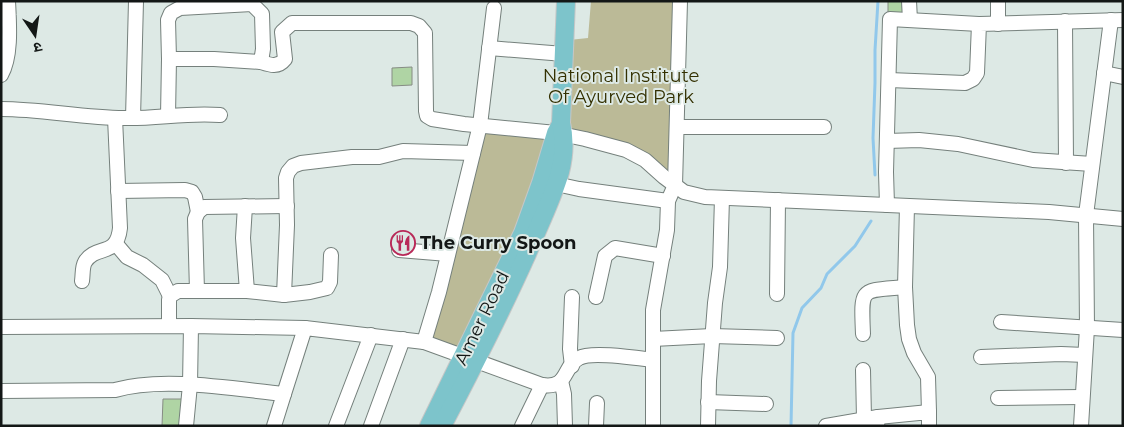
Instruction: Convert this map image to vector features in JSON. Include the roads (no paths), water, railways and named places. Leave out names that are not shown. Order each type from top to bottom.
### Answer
[{"type":"main road","name":"Amer Road","points":[[429,426],[470,358],[521,266],[556,184],[563,155],[560,130],[566,1]]},
{"type":"main road","name":"Amer Road","points":[[442,426],[523,233],[560,130]]},
{"type":"street","points":[[1,75],[7,60],[9,31],[8,1]]},
{"type":"street","points":[[133,118],[136,1]]},
{"type":"street","points":[[653,426],[653,310],[667,230],[668,201],[675,186],[680,1]]},
{"type":"street","points":[[909,1],[910,20]]},
{"type":"street","points":[[998,1],[998,24]]},
{"type":"street","points":[[168,116],[168,20],[171,13],[180,8],[252,4],[262,14],[263,49],[260,62]]},
{"type":"street","points":[[424,342],[480,125],[494,8]]},
{"type":"street","points":[[884,205],[890,19],[979,24],[1117,20],[1104,73],[1086,215],[1087,328],[1081,426]]},
{"type":"street","points":[[1065,21],[1066,163]]},
{"type":"street","points":[[169,59],[214,59],[260,62],[270,65],[281,64],[285,59],[282,32],[292,23],[411,23],[420,26],[425,33],[427,116],[440,121],[560,130],[626,150],[645,160],[684,192],[705,197],[1049,212],[1123,218]]},
{"type":"street","points":[[889,80],[965,83],[973,79],[977,72],[979,24]]},
{"type":"street","points":[[489,48],[564,54]]},
{"type":"street","points":[[1104,73],[1123,77]]},
{"type":"street","points":[[1,109],[46,111],[115,118],[220,115]]},
{"type":"street","points":[[82,282],[86,261],[91,256],[116,244],[119,238],[115,118]]},
{"type":"street","points":[[676,127],[824,127]]},
{"type":"street","points":[[887,141],[919,140],[958,144],[1033,160],[1092,164]]},
{"type":"street","points":[[284,294],[286,178],[293,166],[301,163],[379,156],[403,151],[473,153]]},
{"type":"street","points":[[556,184],[668,201]]},
{"type":"street","points":[[118,191],[185,190],[192,192],[195,197],[198,212]]},
{"type":"street","points":[[708,426],[712,336],[720,267],[722,198]]},
{"type":"street","points":[[777,294],[778,200]]},
{"type":"street","points":[[245,206],[243,238],[247,291]]},
{"type":"street","points":[[197,291],[195,219],[198,212],[204,207],[287,206]]},
{"type":"street","points":[[826,426],[873,421],[929,419],[928,377],[914,354],[909,339],[905,287],[907,206]]},
{"type":"street","points":[[116,244],[127,257],[143,265],[162,280],[170,296]]},
{"type":"street","points":[[596,297],[605,256],[610,250],[615,248],[663,256]]},
{"type":"street","points":[[399,250],[448,254]]},
{"type":"street","points":[[169,326],[168,300],[170,296],[178,291],[247,291],[284,294],[310,292],[327,288],[330,282],[331,255]]},
{"type":"street","points":[[863,334],[862,311],[865,294],[870,290],[905,287]]},
{"type":"street","points":[[572,297],[570,349],[572,366]]},
{"type":"street","points":[[1001,322],[1123,330]]},
{"type":"street","points":[[1,327],[191,326],[305,328],[371,335],[424,342],[542,385],[556,385],[580,357],[591,355],[653,360]]},
{"type":"street","points":[[186,426],[190,385],[191,326]]},
{"type":"street","points":[[274,426],[305,328]]},
{"type":"street","points":[[336,426],[371,335]]},
{"type":"street","points":[[652,339],[712,336],[777,338]]},
{"type":"street","points":[[371,426],[403,339]]},
{"type":"street","points":[[981,357],[1085,355]]},
{"type":"street","points":[[863,370],[873,421]]},
{"type":"street","points":[[561,381],[566,407],[565,426]]},
{"type":"street","points":[[1,391],[115,390],[132,385],[190,385],[284,394]]},
{"type":"street","points":[[522,426],[542,385]]},
{"type":"street","points":[[998,398],[1082,397]]},
{"type":"street","points":[[708,402],[766,404]]},
{"type":"street","points":[[596,426],[597,403]]},
{"type":"waterway","points":[[875,175],[873,138],[878,1]]},
{"type":"waterway","points":[[791,426],[793,333],[802,308],[821,288],[827,274],[855,246],[871,221]]},
{"type":"place","name":"The Curry Spoon","points":[[403,243]]},
{"type":"park label","name":"National Institute Of Ayurved Park","points":[[621,86]]}]
